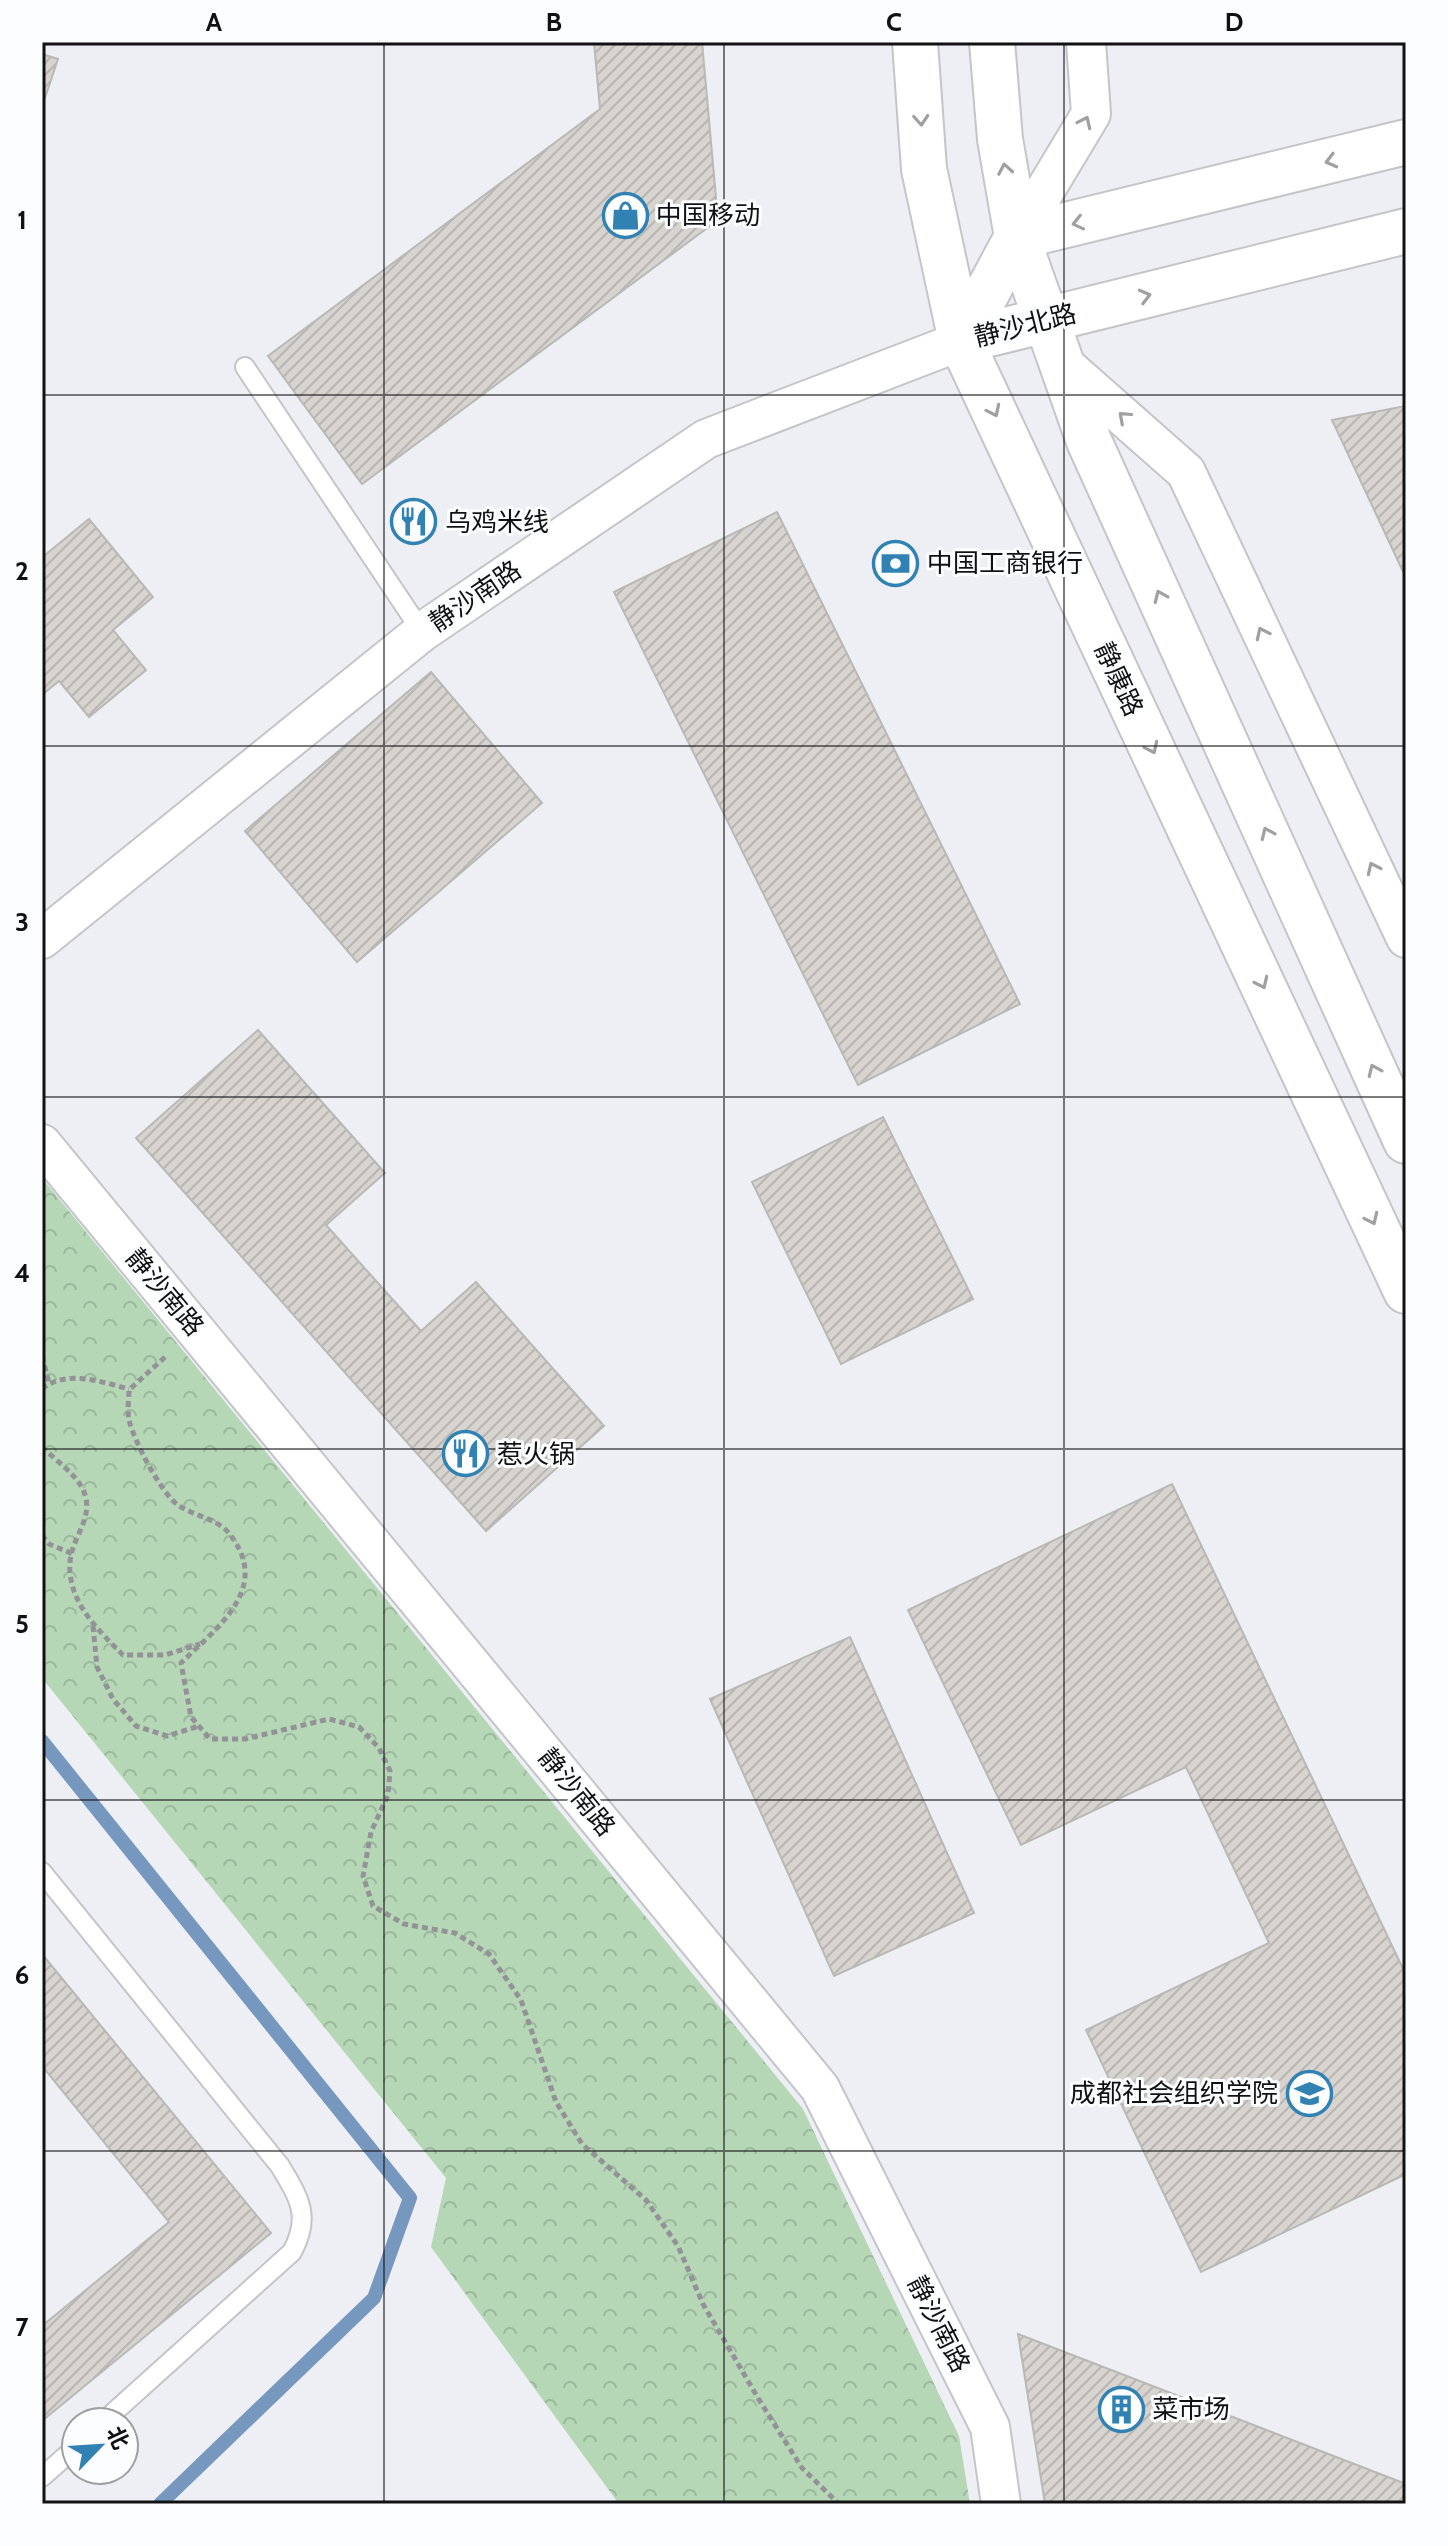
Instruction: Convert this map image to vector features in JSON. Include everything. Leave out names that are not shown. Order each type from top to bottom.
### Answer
[{"type":"main road","name":"静康路","points":[[915,42],[924,169],[961,341],[1406,1291]]},
{"type":"main road","points":[[992,42],[1000,139],[1017,237],[1089,441],[1406,1141]]},
{"type":"main road","points":[[1017,237],[1225,189],[1406,142]]},
{"type":"main road","name":"静沙北路","points":[[1017,237],[961,341],[1052,340],[1406,231]]},
{"type":"street","points":[[1017,237],[1091,114],[1086,42]]},
{"type":"street","points":[[1052,340],[1186,472],[1406,938]]},
{"type":"street","name":"静沙南路","points":[[42,939],[422,632],[706,439],[961,341]]},
{"type":"street","name":"静沙南路","points":[[42,1144],[820,2088],[990,2427],[1001,2504]]},
{"type":"lane","points":[[245,367],[422,632]]},
{"type":"lane","points":[[42,1872],[280,2166],[297,2193],[304,2230],[292,2252],[121,2406]]},
{"type":"lane","points":[[42,2477],[60,2461]]},
{"type":"path","points":[[196,1330],[129,1390],[129,1420],[158,1481],[176,1504],[226,1530],[247,1571],[242,1596],[181,1663],[191,1717],[210,1739],[245,1739],[329,1719],[359,1727],[379,1748],[390,1771],[388,1795],[371,1832],[363,1876],[373,1906],[404,1924],[455,1933],[489,1954],[521,2000],[556,2102],[582,2144],[646,2200],[678,2246],[703,2304],[802,2468],[839,2504]]},
{"type":"path","points":[[42,1356],[49,1383]]},
{"type":"path","points":[[42,1389],[49,1383],[78,1378],[129,1390]]},
{"type":"path","points":[[42,1447],[81,1485],[88,1507],[70,1560],[74,1591],[93,1625],[123,1655],[165,1655],[201,1644]]},
{"type":"path","points":[[42,1535],[49,1544],[73,1554]]},
{"type":"path","points":[[93,1625],[97,1667],[113,1699],[136,1726],[167,1736],[199,1726]]},
{"type":"green space","points":[[42,1178],[803,2109],[959,2436],[970,2504],[619,2504],[431,2247],[446,2178],[42,1678]]},
{"type":"building","points":[[594,42],[702,42],[718,220],[362,484],[268,356],[600,109]]},
{"type":"building","points":[[42,54],[58,59],[42,107]]},
{"type":"building","points":[[1406,406],[1406,578],[1332,420]]},
{"type":"building","points":[[777,512],[1020,1004],[858,1085],[614,592]]},
{"type":"building","points":[[89,519],[153,597],[113,630],[146,670],[89,717],[59,681],[42,695],[42,551],[45,555]]},
{"type":"building","points":[[431,672],[542,803],[357,962],[245,831]]},
{"type":"building","points":[[258,1030],[385,1173],[326,1225],[421,1331],[476,1282],[604,1426],[486,1531],[136,1138]]},
{"type":"building","points":[[883,1117],[973,1299],[841,1364],[752,1182]]},
{"type":"building","points":[[1172,1484],[1406,1975],[1406,2174],[1201,2272],[1086,2030],[1269,1943],[1186,1767],[1021,1845],[908,1610]]},
{"type":"building","points":[[850,1637],[974,1913],[834,1976],[710,1699]]},
{"type":"building","points":[[42,1954],[271,2233],[42,2421],[42,2326],[169,2222],[42,2066]]},
{"type":"building","name":"菜市场","points":[[1018,2334],[1406,2484],[1406,2504],[1045,2504]]},
{"type":"waterway","points":[[42,1741],[410,2198],[374,2298],[160,2504]]},
{"type":"place","name":"中国移动","points":[[625,215]]},
{"type":"place","name":"乌鸡米线","points":[[414,522]]},
{"type":"place","name":"中国工商银行","points":[[896,563]]},
{"type":"place","name":"惹火锅","points":[[466,1454]]},
{"type":"place","name":"成都社会组织学院","points":[[1309,2093]]},
{"type":"place","name":"菜市场","points":[[1121,2409]]}]
